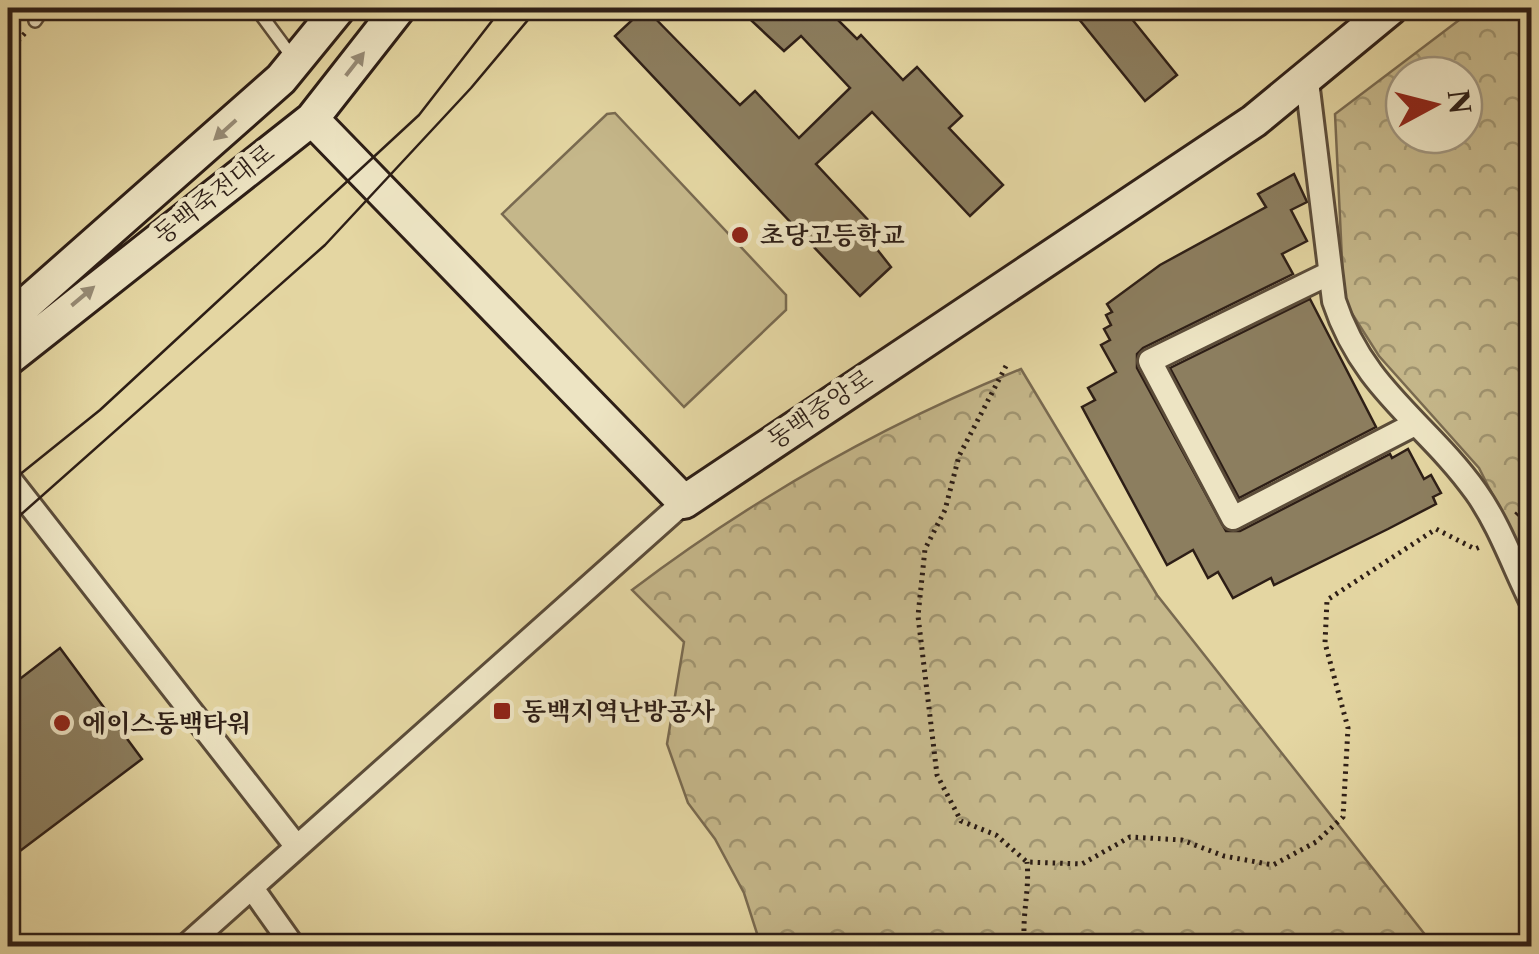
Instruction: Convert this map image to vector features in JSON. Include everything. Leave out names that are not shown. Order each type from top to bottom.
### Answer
[{"type":"street","name":"동백죽전대로","points":[[8,320],[296,61],[339,8]]},
{"type":"street","name":"동백죽전대로","points":[[8,358],[312,118],[399,8]]},
{"type":"street","name":"동백중앙로","points":[[684,502],[1164,182],[1306,81],[1391,8]]},
{"type":"street","points":[[1306,81],[1330,273],[1344,333],[1413,425],[1476,492],[1532,603]]},
{"type":"street","points":[[186,946],[684,502],[312,118]]},
{"type":"street","points":[[1330,273],[1150,361],[1233,518],[1413,425]]},
{"type":"street","points":[[8,477],[298,847]]},
{"type":"street","points":[[252,888],[293,946]]},
{"type":"lane","points":[[35,21],[44,8]]},
{"type":"lane","points":[[256,8],[296,61]]},
{"type":"lane","points":[[1206,8],[1210,12],[1214,8]]},
{"type":"path","points":[[1006,366],[960,456],[945,510],[925,548],[918,616],[937,775],[961,821],[996,835],[1027,862],[1082,864],[1130,837],[1182,840],[1224,856],[1273,865],[1316,842],[1344,817],[1348,728],[1326,643],[1326,600],[1436,529],[1475,549],[1500,540],[1532,498]]},
{"type":"path","points":[[1025,946],[1022,926],[1030,888],[1027,862]]},
{"type":"green space","points":[[1475,8],[1531,8],[1531,571],[1479,468],[1379,356],[1344,301],[1335,114],[1384,77],[1384,155],[1484,155],[1484,55],[1413,55]]},
{"type":"green space","points":[[615,113],[786,295],[786,310],[684,407],[502,214],[607,114]]},
{"type":"green space","points":[[1021,369],[1157,595],[1434,946],[761,946],[744,893],[715,839],[688,803],[667,744],[684,642],[632,590],[724,525],[820,466],[919,414]]},
{"type":"building","points":[[645,8],[740,105],[755,91],[799,138],[850,88],[801,36],[784,51],[738,8],[826,8],[857,39],[861,35],[903,80],[917,67],[962,116],[949,128],[1003,185],[970,216],[872,112],[816,164],[869,221],[861,229],[891,267],[860,296],[615,36]]},
{"type":"building","points":[[1070,8],[1123,8],[1177,75],[1145,101]]},
{"type":"building","points":[[1294,174],[1307,202],[1291,210],[1307,241],[1282,254],[1293,274],[1143,348],[1137,354],[1137,368],[1226,531],[1240,531],[1390,454],[1392,458],[1408,449],[1424,479],[1431,475],[1441,493],[1433,497],[1436,504],[1388,529],[1274,585],[1271,578],[1233,598],[1218,572],[1208,578],[1193,550],[1167,565],[1082,407],[1095,400],[1088,388],[1116,372],[1101,345],[1110,340],[1104,329],[1111,325],[1106,315],[1112,312],[1107,304],[1160,265],[1266,207],[1258,194]]},
{"type":"building","points":[[1310,299],[1376,427],[1239,498],[1170,368]]},
{"type":"building","name":"에이스동백타워","points":[[60,648],[142,759],[8,860],[8,688]]},
{"type":"tram line","points":[[8,484],[100,410],[419,115],[502,8]]},
{"type":"tram line","points":[[8,526],[325,245],[471,88],[538,8]]},
{"type":"place","name":"초당고등학교","points":[[740,235]]},
{"type":"place","name":"동백지역난방공사","points":[[502,711]]},
{"type":"place","name":"에이스동백타워","points":[[62,723]]}]
